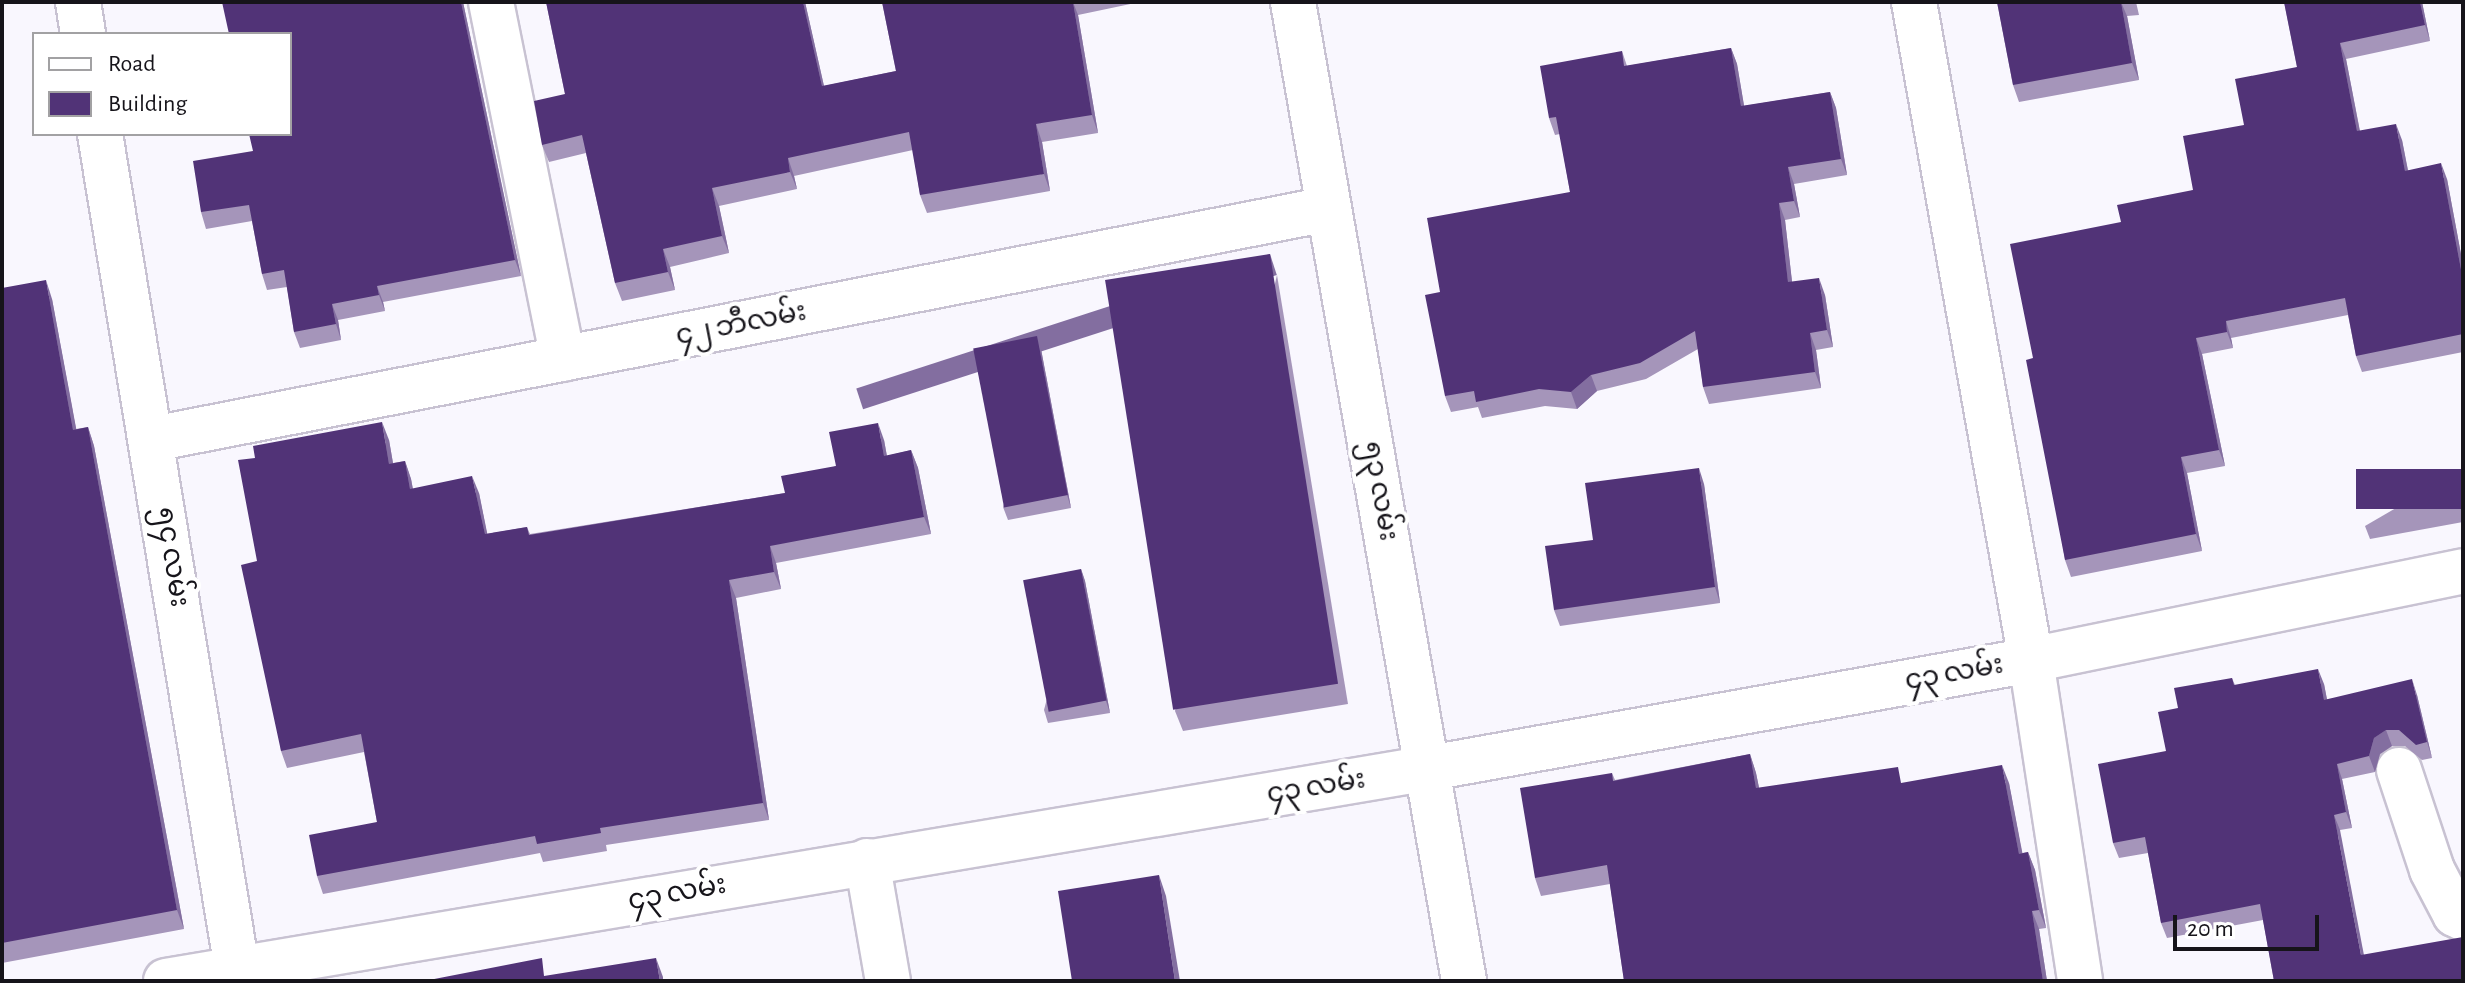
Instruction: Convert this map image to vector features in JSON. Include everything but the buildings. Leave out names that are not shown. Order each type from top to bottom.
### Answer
[{"type":"street","points":[[78,2],[83,32]]},
{"type":"street","points":[[491,2],[563,359]]},
{"type":"street","name":"၅၃ လမ်း","points":[[1293,2],[1430,768],[1464,981]]},
{"type":"street","points":[[1914,2],[2031,660],[2080,981]]},
{"type":"street","name":"၅၄ လမ်း","points":[[100,136],[153,439],[237,974]]},
{"type":"street","name":"၄၂ ဘီလမ်း","points":[[153,439],[1328,209]]},
{"type":"street","name":"၄၃ လမ်း","points":[[166,981],[237,974],[867,861],[1430,768],[2031,660],[2463,571]]},
{"type":"street","points":[[2399,770],[2432,870],[2455,914],[2463,918]]},
{"type":"street","points":[[867,861],[888,981]]}]
